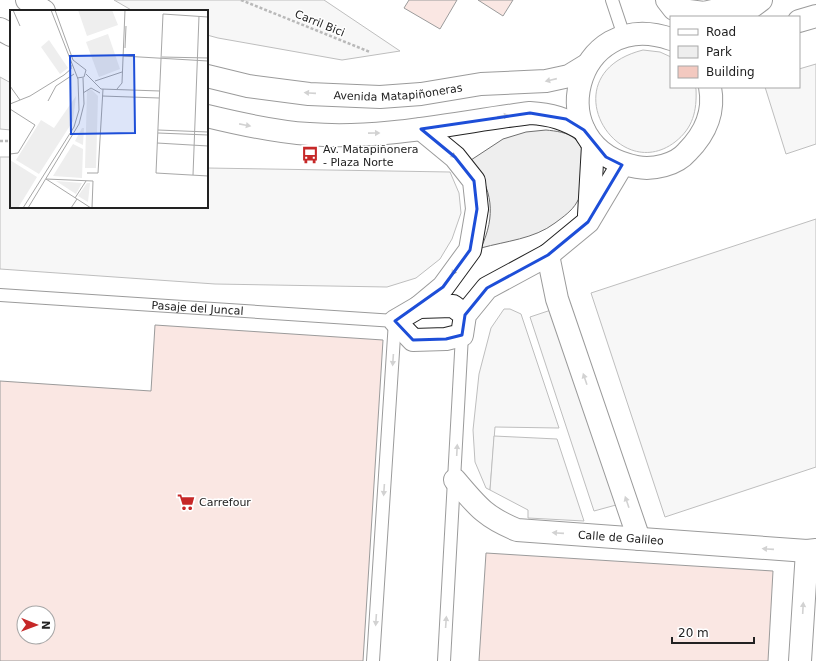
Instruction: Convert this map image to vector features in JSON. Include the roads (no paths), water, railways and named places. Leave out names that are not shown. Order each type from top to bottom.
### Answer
[{"type":"street","points":[[27,0],[42,10]]},
{"type":"street","points":[[667,0],[674,9],[704,13],[760,0]]},
{"type":"street","points":[[739,16],[760,0]]},
{"type":"street","points":[[800,21],[816,16]]},
{"type":"street","points":[[0,29],[10,34]]},
{"type":"street","points":[[588,222],[592,184],[588,138],[578,109],[578,86],[587,65],[597,53],[609,43],[624,36],[642,33],[659,35],[670,39]]},
{"type":"street","name":"Avenida Matapiñoneras","points":[[208,76],[248,86],[309,94],[380,97],[421,94],[482,84],[546,81],[569,76],[587,65]]},
{"type":"street","points":[[208,116],[246,126],[310,134],[382,133],[421,129],[530,112],[547,114],[566,119],[588,138],[606,157],[622,165],[643,169],[665,166],[684,156],[700,140],[709,120],[714,91]]},
{"type":"street","points":[[421,129],[455,157],[474,181],[477,209],[470,250],[443,287],[419,307],[396,321],[413,340],[446,339],[464,325],[487,288],[548,255],[588,222],[622,165]]},
{"type":"street","points":[[548,255],[557,299],[639,539]]},
{"type":"street","points":[[419,307],[453,306],[464,325]]},
{"type":"street","name":"Calle de Galileo","points":[[455,480],[478,508],[499,523],[517,530],[813,552]]},
{"type":"street","points":[[800,661],[813,552]]},
{"type":"lane","points":[[612,0],[624,36]]},
{"type":"lane","name":"Pasaje del Juncal","points":[[0,295],[396,321]]},
{"type":"lane","points":[[373,661],[396,321]]},
{"type":"lane","points":[[444,661],[464,325]]},
{"type":"place","name":"Av. Matapiñonera - Plaza Norte","points":[[310,155]]},
{"type":"place","name":"Carrefour","points":[[186,502]]}]
